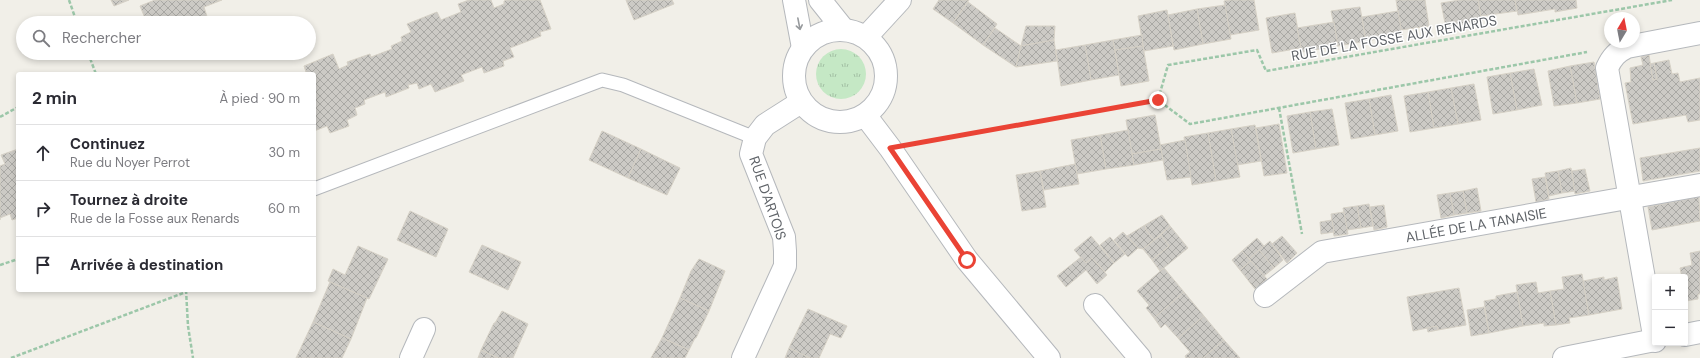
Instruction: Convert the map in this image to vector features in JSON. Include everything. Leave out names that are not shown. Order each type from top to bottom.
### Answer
[{"type":"street","points":[[794,0],[803,48]]},
{"type":"street","points":[[820,0],[844,30]]},
{"type":"street","points":[[866,37],[900,0]]},
{"type":"street","points":[[844,30],[855,32],[866,37],[877,48],[884,62],[886,76],[883,91],[876,105],[864,115],[852,121],[837,122],[823,119],[811,112],[801,102],[795,88],[793,74],[796,60],[803,48],[815,36],[822,33],[844,30]]},
{"type":"street","points":[[1652,324],[1607,68],[1611,59],[1617,52],[1627,47],[1700,33]]},
{"type":"street","name":"RUE D'ARTOIS","points":[[743,358],[785,266],[784,237],[751,154],[754,138],[765,125],[801,102]]},
{"type":"street","points":[[864,115],[890,148],[967,260],[1048,358]]},
{"type":"street","name":"ALLÉE DE LA TANAISIE","points":[[1265,296],[1322,252],[1700,184]]},
{"type":"street","points":[[1095,305],[1140,358]]},
{"type":"street","points":[[411,358],[424,329]]},
{"type":"street","points":[[1688,334],[1700,332]]},
{"type":"street","points":[[1564,358],[1652,342]]},
{"type":"street","points":[[1656,346],[1658,358]]},
{"type":"lane","points":[[316,188],[602,80],[623,85],[754,138]]},
{"type":"path","points":[[69,0],[75,16]]},
{"type":"path","name":"RUE DE LA FOSSE AUX RENARDS","points":[[1158,100],[1168,65],[1256,50],[1266,71],[1672,0]]},
{"type":"path","points":[[890,148],[1158,100],[1190,124],[1600,50],[1617,52]]},
{"type":"path","points":[[91,60],[95,72]]},
{"type":"path","points":[[0,117],[16,107]]},
{"type":"path","points":[[1279,108],[1300,230],[1305,241],[1322,252]]},
{"type":"path","points":[[0,265],[16,260]]},
{"type":"path","points":[[11,358],[183,292]]},
{"type":"path","points":[[186,292],[188,326],[193,358]]},
{"type":"green space","points":[[841,49],[851,51],[859,56],[864,64],[866,74],[864,84],[859,92],[851,97],[841,99],[831,97],[823,92],[818,84],[816,74],[818,64],[823,56],[831,51]]},
{"type":"building","points":[[111,0],[129,0],[114,6]]},
{"type":"building","points":[[155,0],[222,0],[204,7],[207,16],[144,16],[140,6]]},
{"type":"building","points":[[469,0],[491,0],[494,8],[504,4],[504,1],[507,0],[540,0],[551,29],[540,32],[541,36],[510,48],[514,57],[503,61],[504,66],[484,73],[482,67],[461,75],[464,81],[435,92],[431,84],[419,89],[417,83],[408,85],[409,88],[386,97],[385,92],[364,100],[365,104],[355,108],[357,115],[347,120],[349,126],[330,133],[327,126],[316,130],[316,72],[306,72],[304,66],[333,54],[339,69],[348,65],[347,62],[370,54],[371,57],[392,49],[391,46],[402,41],[401,37],[411,32],[407,24],[437,12],[441,20],[461,12],[458,4]]},
{"type":"building","points":[[626,0],[672,0],[674,4],[634,20]]},
{"type":"building","points":[[939,0],[969,0],[953,23],[933,9]]},
{"type":"building","points":[[1254,0],[1259,30],[1230,35],[1224,1]]},
{"type":"building","points":[[1396,0],[1425,0],[1429,26],[1401,30]]},
{"type":"building","points":[[1460,0],[1478,0],[1482,21],[1446,28],[1441,3]]},
{"type":"building","points":[[1478,0],[1515,0],[1517,11],[1481,16]]},
{"type":"building","points":[[1515,0],[1576,0],[1577,8],[1555,12],[1555,9],[1518,15]]},
{"type":"building","points":[[968,2],[997,24],[983,45],[953,23]]},
{"type":"building","points":[[1225,5],[1231,39],[1203,44],[1197,9]]},
{"type":"building","points":[[1360,7],[1366,41],[1338,46],[1331,11]]},
{"type":"building","points":[[1197,9],[1203,44],[1174,50],[1168,15]]},
{"type":"building","points":[[1167,10],[1173,46],[1144,51],[1138,16]]},
{"type":"building","points":[[1398,11],[1402,35],[1366,41],[1362,17]]},
{"type":"building","points":[[1295,13],[1301,48],[1272,53],[1266,18]]},
{"type":"building","points":[[1334,22],[1338,46],[1302,52],[1297,28]]},
{"type":"building","points":[[1026,26],[1055,26],[1054,40],[1021,46]]},
{"type":"building","points":[[995,28],[1021,46],[1016,67],[983,45]]},
{"type":"building","points":[[1142,35],[1143,46],[1115,50],[1113,40]]},
{"type":"building","points":[[1054,40],[1057,61],[1016,67],[1021,46]]},
{"type":"building","points":[[1113,40],[1119,75],[1091,80],[1085,45]]},
{"type":"building","points":[[1085,45],[1091,80],[1061,86],[1056,50]]},
{"type":"building","points":[[1143,46],[1149,81],[1121,86],[1115,50]]},
{"type":"building","points":[[1649,55],[1653,80],[1657,79],[1654,63],[1669,60],[1672,74],[1678,73],[1680,82],[1700,78],[1700,120],[1688,122],[1686,115],[1633,124],[1625,83],[1631,82],[1630,68],[1643,65],[1641,57]]},
{"type":"building","points":[[1594,62],[1600,99],[1577,103],[1570,66]]},
{"type":"building","points":[[1654,63],[1657,79],[1653,80],[1650,64]]},
{"type":"building","points":[[1570,66],[1577,103],[1554,106],[1548,71]]},
{"type":"building","points":[[1534,69],[1542,105],[1517,110],[1510,73]]},
{"type":"building","points":[[1510,73],[1517,110],[1493,114],[1487,77]]},
{"type":"building","points":[[1474,84],[1481,120],[1458,124],[1451,88]]},
{"type":"building","points":[[1451,88],[1458,124],[1434,128],[1428,92]]},
{"type":"building","points":[[1428,92],[1434,128],[1410,132],[1404,96]]},
{"type":"building","points":[[1391,95],[1398,131],[1375,135],[1369,99]]},
{"type":"building","points":[[1369,99],[1375,135],[1351,139],[1345,103]]},
{"type":"building","points":[[1332,109],[1339,145],[1316,149],[1310,112]]},
{"type":"building","points":[[1310,112],[1316,149],[1293,153],[1287,116]]},
{"type":"building","points":[[1155,115],[1161,149],[1132,154],[1126,120]]},
{"type":"building","points":[[1279,124],[1287,173],[1264,176],[1256,128]]},
{"type":"building","points":[[1255,125],[1261,161],[1237,165],[1231,129]]},
{"type":"building","points":[[1231,129],[1240,177],[1216,181],[1208,133]]},
{"type":"building","points":[[1128,130],[1134,165],[1106,169],[1100,135]]},
{"type":"building","points":[[602,131],[641,149],[628,178],[589,160]]},
{"type":"building","points":[[1208,133],[1216,181],[1192,185],[1184,137]]},
{"type":"building","points":[[1100,135],[1106,169],[1077,174],[1071,140]]},
{"type":"building","points":[[1185,140],[1191,177],[1167,180],[1160,145]]},
{"type":"building","points":[[1700,148],[1700,171],[1643,181],[1640,158]]},
{"type":"building","points":[[641,149],[680,168],[667,195],[628,178]]},
{"type":"building","points":[[1161,149],[1163,160],[1134,165],[1132,154]]},
{"type":"building","points":[[16,150],[16,219],[12,220],[10,214],[0,218],[0,166],[5,164],[1,155]]},
{"type":"building","points":[[1075,164],[1079,184],[1044,190],[1040,171]]},
{"type":"building","points":[[1571,168],[1575,191],[1562,193],[1558,171]]},
{"type":"building","points":[[1585,169],[1590,191],[1575,194],[1572,171]]},
{"type":"building","points":[[1040,171],[1046,207],[1022,211],[1016,175]]},
{"type":"building","points":[[1558,171],[1562,193],[1549,196],[1545,173]]},
{"type":"building","points":[[1545,177],[1549,199],[1536,202],[1532,179]]},
{"type":"building","points":[[1477,188],[1481,211],[1467,213],[1463,191]]},
{"type":"building","points":[[1463,191],[1467,213],[1454,215],[1450,193]]},
{"type":"building","points":[[1450,193],[1454,215],[1441,218],[1437,195]]},
{"type":"building","points":[[1699,197],[1700,221],[1652,230],[1648,207]]},
{"type":"building","points":[[1369,204],[1373,226],[1361,228],[1357,206]]},
{"type":"building","points":[[1384,205],[1387,227],[1374,230],[1370,207]]},
{"type":"building","points":[[1357,206],[1361,228],[1347,230],[1343,208]]},
{"type":"building","points":[[410,211],[448,229],[436,257],[397,240]]},
{"type":"building","points":[[1344,212],[1348,234],[1334,236],[1331,214]]},
{"type":"building","points":[[1162,215],[1170,226],[1154,240],[1146,230],[1145,225]]},
{"type":"building","points":[[1332,220],[1334,232],[1321,234],[1320,222]]},
{"type":"building","points":[[1145,225],[1146,230],[1154,240],[1143,249],[1138,248],[1127,236]]},
{"type":"building","points":[[1170,226],[1188,248],[1160,271],[1152,260],[1169,246],[1161,235]]},
{"type":"building","points":[[1123,232],[1138,248],[1128,257],[1114,240]]},
{"type":"building","points":[[1161,235],[1169,246],[1152,260],[1143,249]]},
{"type":"building","points":[[1091,236],[1114,263],[1105,272],[1092,258],[1086,263],[1074,250]]},
{"type":"building","points":[[1282,236],[1297,253],[1287,263],[1272,244]]},
{"type":"building","points":[[1110,237],[1125,254],[1114,263],[1100,245]]},
{"type":"building","points":[[1257,238],[1264,246],[1249,259],[1242,251]]},
{"type":"building","points":[[1270,241],[1283,260],[1274,268],[1259,250]]},
{"type":"building","points":[[482,245],[521,262],[508,290],[469,272]]},
{"type":"building","points":[[358,246],[388,259],[369,299],[328,281],[333,269],[345,275]]},
{"type":"building","points":[[1259,250],[1274,268],[1264,276],[1249,259]]},
{"type":"building","points":[[1242,251],[1251,261],[1240,270],[1232,260]]},
{"type":"building","points":[[1700,251],[1700,294],[1698,294],[1698,299],[1688,301],[1688,274],[1681,274],[1680,268],[1692,265],[1690,253]]},
{"type":"building","points":[[1081,257],[1086,263],[1092,258],[1107,275],[1097,284],[1086,270],[1066,287],[1057,276]]},
{"type":"building","points":[[699,259],[725,271],[709,311],[680,298],[691,271]]},
{"type":"building","points":[[1251,261],[1267,279],[1255,289],[1240,270]]},
{"type":"building","points":[[1164,268],[1184,292],[1154,318],[1146,308],[1149,305],[1137,291]]},
{"type":"building","points":[[1582,274],[1589,315],[1569,318],[1570,323],[1556,325],[1550,291],[1564,289],[1562,277]]},
{"type":"building","points":[[1604,277],[1604,280],[1617,277],[1622,309],[1589,315],[1583,281]]},
{"type":"building","points":[[330,282],[367,298],[351,339],[313,322]]},
{"type":"building","points":[[1536,282],[1538,293],[1550,291],[1556,325],[1544,326],[1544,323],[1523,326],[1516,285]]},
{"type":"building","points":[[1459,288],[1466,325],[1438,330],[1437,326],[1413,331],[1407,297]]},
{"type":"building","points":[[1184,292],[1204,316],[1178,338],[1165,324],[1161,328],[1154,318]]},
{"type":"building","points":[[1517,292],[1523,326],[1489,333],[1484,301],[1496,299],[1496,296]]},
{"type":"building","points":[[680,298],[709,311],[689,350],[662,338]]},
{"type":"building","points":[[1484,307],[1489,333],[1471,336],[1467,310]]},
{"type":"building","points":[[808,309],[847,326],[841,338],[830,334],[819,358],[810,358],[789,348]]},
{"type":"building","points":[[502,311],[528,324],[513,358],[498,358],[481,350],[494,323]]},
{"type":"building","points":[[1204,316],[1224,340],[1203,358],[1186,358],[1185,356],[1190,352],[1178,338]]},
{"type":"building","points":[[313,322],[351,339],[342,358],[296,358]]},
{"type":"building","points":[[1437,326],[1438,330],[1428,332],[1427,328]]},
{"type":"building","points":[[662,338],[689,350],[685,358],[651,358]]},
{"type":"building","points":[[1224,340],[1240,358],[1203,358]]},
{"type":"building","points":[[789,348],[810,358],[785,358]]},
{"type":"building","points":[[481,350],[498,358],[478,358]]},
{"type":"route","points":[[967,260],[890,148],[1158,100]]}]
